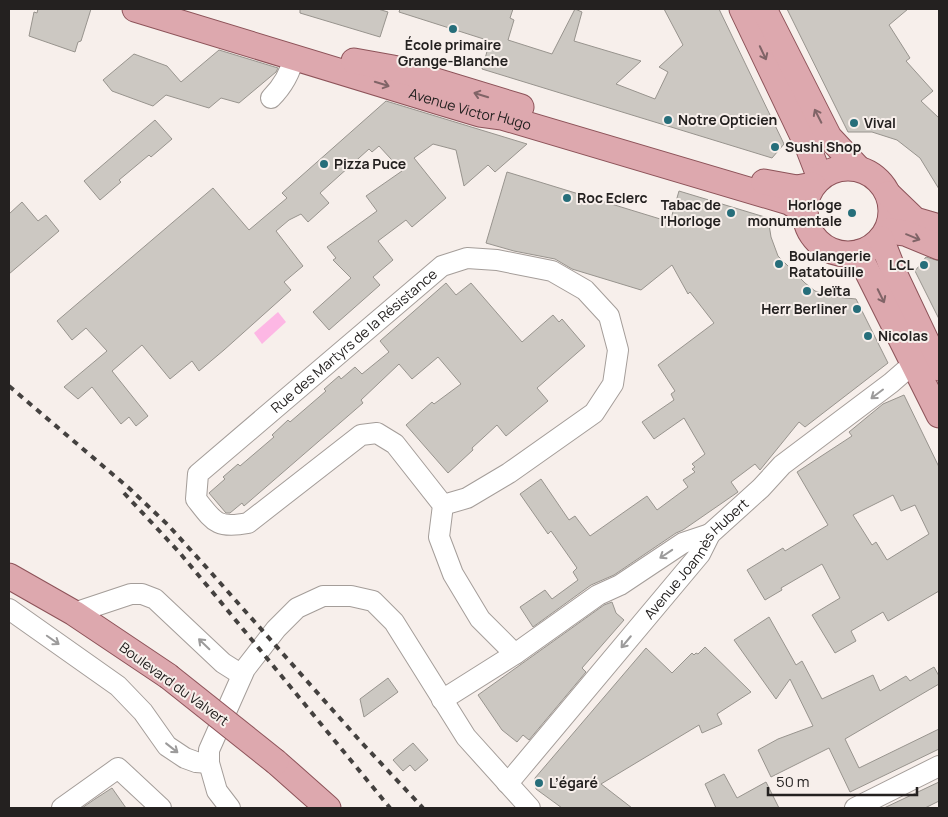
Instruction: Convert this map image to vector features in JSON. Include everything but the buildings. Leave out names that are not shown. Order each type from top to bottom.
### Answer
[{"type":"main road","name":"Avenue Victor Hugo","points":[[135,9],[480,114],[502,117],[789,202],[805,212]]},
{"type":"main road","name":"Avenue Victor Hugo","points":[[177,9],[350,61],[393,68],[776,185],[797,188],[817,182]]},
{"type":"main road","points":[[742,9],[808,146],[817,182]]},
{"type":"main road","points":[[764,9],[829,137],[858,168],[881,182],[888,194],[892,208],[891,222],[884,235],[868,250],[847,254],[834,252],[822,246],[813,236],[805,212],[806,202],[817,182],[838,169],[858,168]]},
{"type":"main road","points":[[888,194],[915,220],[939,227]]},
{"type":"main road","points":[[884,235],[894,231],[939,247]]},
{"type":"main road","points":[[884,235],[896,277],[939,368]]},
{"type":"main road","points":[[858,253],[939,415]]},
{"type":"main road","name":"Boulevard du Valvert","points":[[9,576],[74,613],[168,676],[276,762],[328,808]]},
{"type":"street","points":[[271,98],[282,88],[291,70],[294,57]]},
{"type":"street","name":"Rue des Martyrs de la Résistance","points":[[467,258],[497,260],[552,271],[585,290],[609,316],[618,350],[612,384],[594,413],[509,473],[467,498],[443,505],[395,444],[376,433],[360,435],[248,523],[230,527],[213,520],[196,499],[198,474],[442,266],[467,258]]},
{"type":"street","name":"Avenue Joannès Hubert","points":[[507,783],[700,554],[710,534],[761,488],[782,465],[891,383],[914,363]]},
{"type":"street","points":[[443,505],[439,537],[452,574],[480,619],[515,654]]},
{"type":"street","points":[[442,700],[515,654],[598,596],[620,585],[683,543],[710,534]]},
{"type":"street","points":[[74,613],[131,594],[142,594],[155,598],[223,663],[242,675]]},
{"type":"street","points":[[230,808],[217,791],[209,763],[209,750],[248,664],[276,629],[297,608],[323,596],[350,596],[373,601],[394,622],[466,737],[530,808]]},
{"type":"street","points":[[9,609],[118,686],[143,712],[167,746],[185,758],[196,762],[209,763]]},
{"type":"street","points":[[62,808],[116,766],[162,808]]},
{"type":"street","points":[[854,808],[939,766]]},
{"type":"shaded area","points":[[278,312],[286,322],[262,344],[254,333]]},
{"type":"railway","points":[[9,386],[130,489],[168,525],[361,742],[423,808]]},
{"type":"railway","points":[[124,493],[179,552],[390,808]]},
{"type":"place","name":"École primaire Grange-Blanche","points":[[453,29]]},
{"type":"place","name":"Notre Opticien","points":[[668,120]]},
{"type":"place","name":"Vival","points":[[854,123]]},
{"type":"place","name":"Sushi Shop","points":[[775,147]]},
{"type":"place","name":"Pizza Puce","points":[[324,164]]},
{"type":"place","name":"Roc Eclerc","points":[[567,198]]},
{"type":"place","name":"Tabac de l'Horloge","points":[[731,213]]},
{"type":"place","name":"Horloge monumentale","points":[[852,213]]},
{"type":"place","name":"Boulangerie Ratatouille","points":[[779,264]]},
{"type":"place","name":"LCL","points":[[924,265]]},
{"type":"place","name":"Jeïta","points":[[807,291]]},
{"type":"place","name":"Herr Berliner","points":[[857,309]]},
{"type":"place","name":"Nicolas","points":[[868,336]]},
{"type":"place","name":"L’égaré","points":[[539,783]]}]
